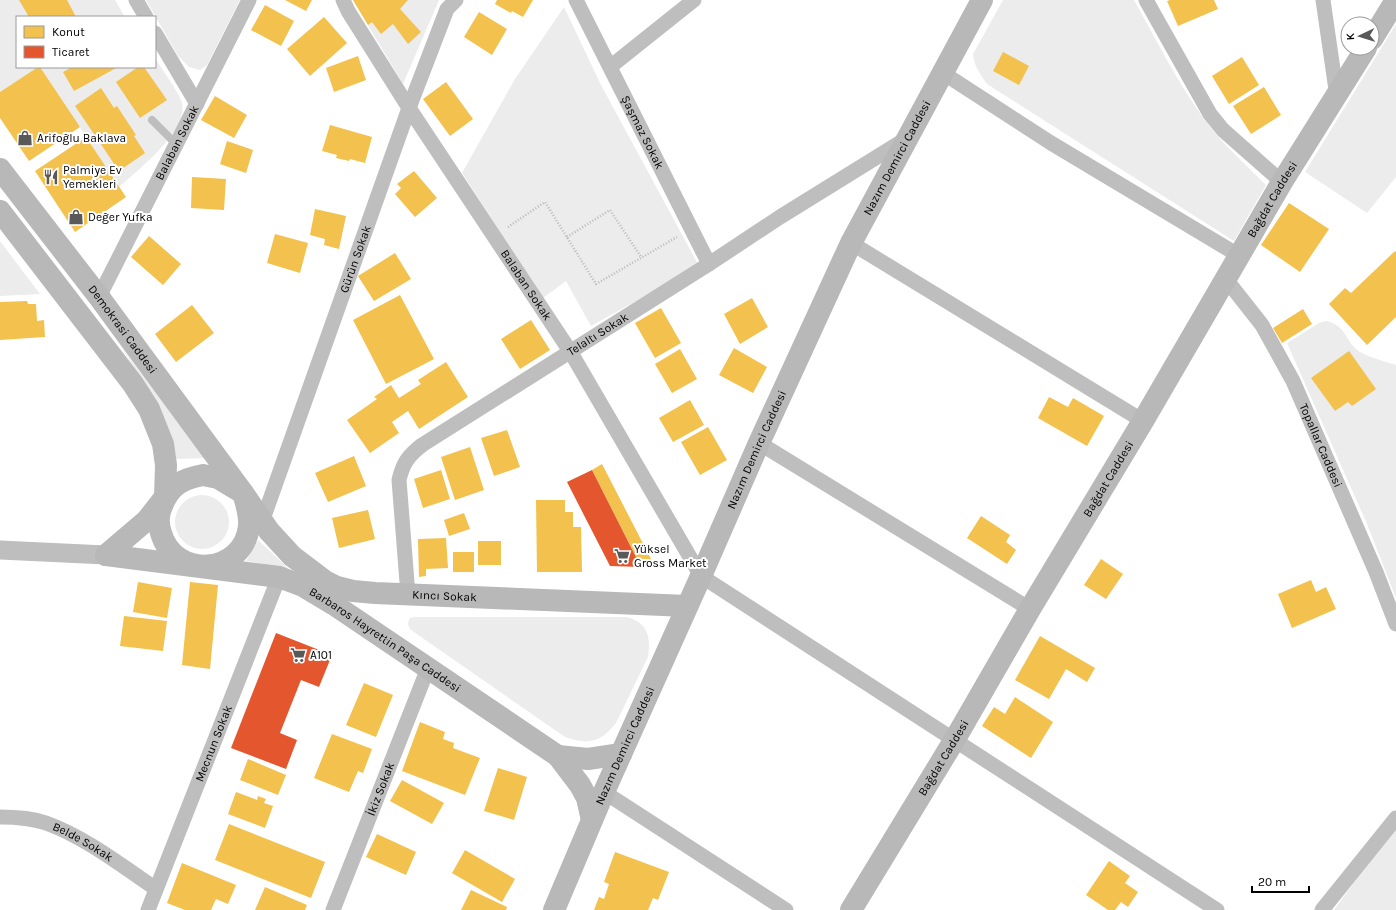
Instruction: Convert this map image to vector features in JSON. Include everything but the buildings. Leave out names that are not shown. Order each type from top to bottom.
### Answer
[{"type":"main road","name":"Nazım Demirci Caddesi","points":[[554,910],[604,792],[687,606],[702,576],[759,442],[851,243],[982,0]]},
{"type":"main road","points":[[1380,26],[1396,0]]},
{"type":"main road","name":"Bağdat Caddesi","points":[[852,910],[955,739],[1030,609],[1143,422],[1238,255],[1361,56]]},
{"type":"main road","name":"Demokrasi Caddesi","points":[[0,169],[102,291],[243,492]]},
{"type":"main road","name":"Demokrasi Caddesi","points":[[3,220],[132,384],[149,409],[163,444],[166,465],[165,497]]},
{"type":"main road","points":[[203,475],[218,478],[243,492],[248,510],[249,526],[245,540],[237,552],[225,561],[211,566],[196,566],[106,555],[147,520],[175,486],[188,478],[203,475]]},
{"type":"main road","name":"Kıncı Sokak","points":[[243,492],[262,522],[292,556],[325,581],[337,587],[353,591],[408,595],[687,606]]},
{"type":"main road","points":[[165,497],[159,511],[158,526],[163,540],[171,552],[182,561],[196,566]]},
{"type":"main road","name":"Barbaros Hayrettin Paşa Caddesi","points":[[196,566],[279,577],[303,586],[333,604],[558,756]]},
{"type":"main road","points":[[558,756],[588,759],[621,754]]},
{"type":"main road","points":[[558,756],[580,785],[587,798],[592,820]]},
{"type":"street","points":[[136,0],[145,16]]},
{"type":"street","name":"Balaban Sokak","points":[[102,291],[249,0]]},
{"type":"street","name":"Balaban Sokak","points":[[343,0],[348,12],[409,108],[570,351],[702,576]]},
{"type":"street","name":"Gürün Sokak","points":[[262,522],[409,108],[447,9],[456,0]]},
{"type":"street","name":"Şaşmaz Sokak","points":[[576,0],[709,264]]},
{"type":"street","points":[[610,67],[694,0]]},
{"type":"street","points":[[1146,0],[1210,114],[1223,130],[1282,182]]},
{"type":"street","points":[[1323,0],[1336,97]]},
{"type":"street","points":[[156,35],[196,104]]},
{"type":"street","points":[[943,73],[1051,143],[1238,255]]},
{"type":"street","name":"Telaltı Sokak","points":[[408,595],[399,480],[402,466],[410,454],[709,264],[780,217],[908,138]]},
{"type":"street","points":[[851,243],[1143,422]]},
{"type":"street","name":"Topallar Caddesi","points":[[1225,278],[1262,325],[1293,381],[1376,572],[1396,624]]},
{"type":"street","points":[[759,442],[1030,609]]},
{"type":"street","points":[[0,550],[106,555]]},
{"type":"street","points":[[702,576],[1217,910]]},
{"type":"street","name":"Mecnun Sokak","points":[[148,910],[279,577]]},
{"type":"street","name":"İkiz Sokak","points":[[333,910],[428,668]]},
{"type":"street","points":[[604,792],[786,910]]},
{"type":"street","name":"Belde Sokak","points":[[0,818],[28,819],[45,823],[88,844],[156,889]]},
{"type":"street","points":[[1322,910],[1396,818]]},
{"type":"lane","points":[[152,120],[176,144]]},
{"type":"path","points":[[494,236],[545,202],[596,284],[691,228]]},
{"type":"path","points":[[567,237],[610,210],[641,257]]},
{"type":"shaded area","points":[[0,0],[115,0],[124,16],[16,16],[16,68],[36,68],[0,92]]},
{"type":"shaded area","points":[[146,0],[240,0],[207,65],[200,70],[189,67],[178,56]]},
{"type":"shaded area","points":[[353,0],[439,0],[403,84]]},
{"type":"shaded area","points":[[1003,0],[1134,0],[1175,74],[1209,126],[1266,185],[1234,241],[987,84],[976,66],[973,54]]},
{"type":"shaded area","points":[[564,7],[601,85],[699,266],[591,326],[566,281],[543,298],[462,173],[515,79]]},
{"type":"shaded area","points":[[1396,24],[1396,177],[1367,213],[1305,172],[1376,56],[1380,56],[1380,50]]},
{"type":"shaded area","points":[[156,60],[181,99],[182,114],[177,126],[160,149],[119,187],[41,68],[156,68]]},
{"type":"shaded area","points":[[0,241],[40,294],[0,296]]},
{"type":"shaded area","points":[[1326,321],[1338,326],[1355,348],[1360,352],[1373,358],[1396,365],[1396,598],[1367,524],[1287,343],[1319,323]]},
{"type":"shaded area","points":[[121,347],[206,458],[176,459],[174,444],[163,415]]},
{"type":"shaded area","points":[[197,495],[207,495],[217,499],[225,507],[229,517],[229,527],[225,537],[217,545],[207,549],[197,549],[187,545],[179,537],[175,527],[175,517],[179,507],[187,499]]},
{"type":"shaded area","points":[[258,540],[289,569],[246,561]]},
{"type":"shaded area","points":[[627,617],[640,623],[644,627],[649,643],[648,657],[616,723],[610,730],[605,735],[593,740],[573,740],[565,737],[411,630],[408,621],[410,618]]},
{"type":"shaded area","points":[[1396,825],[1396,910],[1334,910]]},
{"type":"place","name":"Arifoğlu Baklava","points":[[25,138]]},
{"type":"place","name":"Palmiye Ev Yemekleri","points":[[51,177]]},
{"type":"place","name":"Değer Yufka","points":[[76,217]]},
{"type":"place","name":"Yüksel Gross Market","points":[[622,556]]},
{"type":"place","name":"A101","points":[[298,655]]}]
